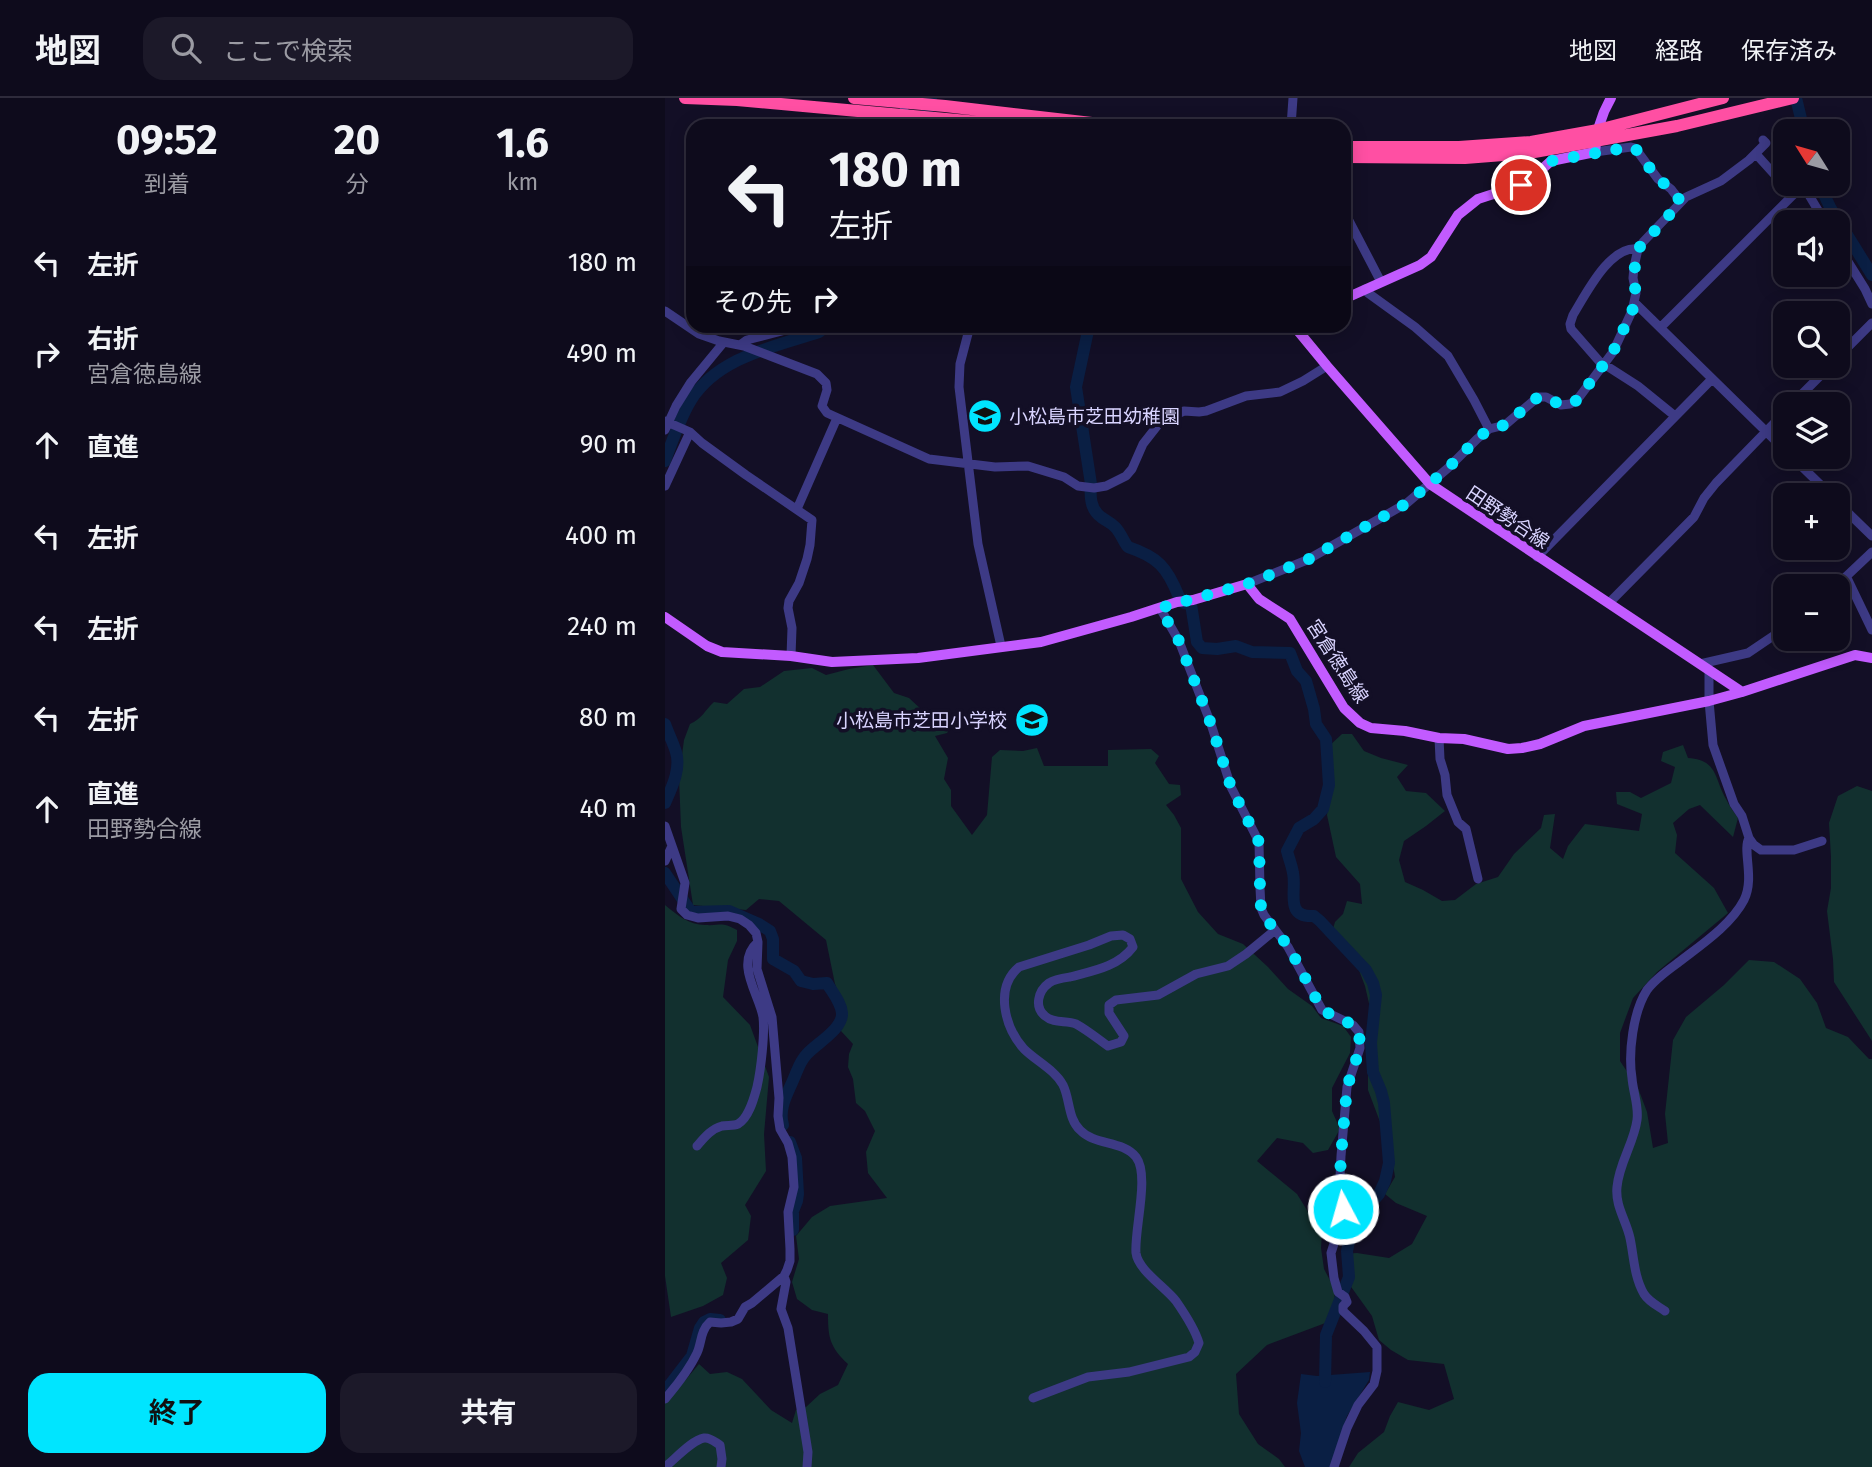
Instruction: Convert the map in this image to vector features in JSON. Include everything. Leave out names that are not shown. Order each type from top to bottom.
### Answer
[{"type":"highway","points":[[685,98],[1031,119]]},
{"type":"highway","points":[[854,98],[908,110]]},
{"type":"highway","points":[[1351,147],[1459,147],[1596,141],[1723,98]]},
{"type":"highway","points":[[1351,157],[1465,158],[1529,153],[1677,126],[1793,98]]},
{"type":"highway","points":[[944,112],[983,119]]},
{"type":"main road","points":[[1351,296],[1420,265],[1431,257],[1458,215],[1478,199],[1521,185],[1551,161],[1596,141],[1604,109],[1611,98]]},
{"type":"main road","name":"田野勢合線","points":[[1300,333],[1430,484],[1537,558],[1742,692]]},
{"type":"main road","points":[[665,617],[716,651],[791,656],[831,662],[918,658],[1041,642],[1247,584]]},
{"type":"main road","name":"宮倉徳島線","points":[[1247,584],[1259,599],[1290,619],[1344,708],[1360,723],[1371,728],[1464,739],[1500,747],[1522,748],[1540,744],[1584,726],[1709,701],[1855,655],[1872,658]]},
{"type":"street","points":[[1292,119],[1293,98]]},
{"type":"street","points":[[1247,584],[1307,560],[1407,503],[1489,429],[1505,425],[1538,397],[1546,397],[1561,405],[1577,400],[1613,352],[1635,303],[1633,278],[1638,249],[1686,197],[1721,181],[1756,154],[1766,144],[1763,140]]},
{"type":"street","points":[[1596,141],[1635,148],[1658,179],[1671,189],[1681,202]]},
{"type":"street","points":[[1756,154],[1773,173]]},
{"type":"street","points":[[1661,327],[1792,196]]},
{"type":"street","points":[[1351,224],[1381,282]]},
{"type":"street","points":[[1638,249],[1626,249],[1610,260],[1573,315],[1570,324],[1575,335],[1605,364],[1675,416]]},
{"type":"street","points":[[1850,265],[1872,304]]},
{"type":"street","points":[[1366,290],[1448,356],[1489,429]]},
{"type":"street","points":[[1635,303],[1773,438]]},
{"type":"street","points":[[665,311],[686,325]]},
{"type":"street","points":[[1850,345],[1872,323]]},
{"type":"street","points":[[698,333],[742,346],[817,374],[826,383],[823,410],[922,457],[995,467],[1028,466],[1057,475],[1078,486],[1091,488],[1106,486],[1126,476],[1143,444],[1161,421],[1184,411],[1206,411],[1246,396],[1280,392],[1303,382],[1327,366]]},
{"type":"street","points":[[742,346],[747,340],[774,333]]},
{"type":"street","points":[[968,333],[959,376],[968,463],[978,544],[1001,646]]},
{"type":"street","points":[[724,342],[691,382],[668,425],[688,431],[812,520],[810,545],[800,583],[789,601],[791,656]]},
{"type":"street","points":[[1804,392],[1818,378]]},
{"type":"street","points":[[1537,558],[1712,379]]},
{"type":"street","points":[[797,509],[837,418]]},
{"type":"street","points":[[1609,603],[1694,517],[1716,483],[1773,424]]},
{"type":"street","points":[[665,486],[688,431]]},
{"type":"street","points":[[1804,469],[1819,483]]},
{"type":"street","points":[[1850,515],[1872,536]]},
{"type":"street","points":[[1850,575],[1872,552]]},
{"type":"street","points":[[1850,584],[1872,630]]},
{"type":"street","points":[[1160,608],[1179,641],[1211,724],[1231,787],[1259,842],[1263,915],[1289,947],[1322,1010],[1353,1025],[1359,1032],[1360,1048],[1347,1087],[1340,1177],[1343,1209],[1331,1253],[1331,1267],[1338,1292],[1347,1301],[1343,1311],[1377,1347],[1377,1371],[1374,1384],[1358,1405],[1347,1428],[1334,1467]]},
{"type":"street","points":[[1773,636],[1748,653],[1705,667],[1713,745],[1734,804],[1754,845],[1761,850],[1794,850],[1822,841]]},
{"type":"street","points":[[1439,737],[1447,795],[1456,818],[1466,829],[1478,879]]},
{"type":"street","points":[[665,826],[685,883],[681,909],[687,915],[698,918],[728,916],[740,919],[756,933],[757,969],[772,1017],[778,1116],[780,1129],[792,1157],[794,1187],[787,1223],[789,1261],[784,1276],[744,1307],[738,1319],[731,1322],[710,1322],[706,1326],[702,1332],[699,1350],[680,1382],[665,1399]]},
{"type":"street","points":[[1665,1311],[1649,1300],[1643,1292],[1635,1268],[1630,1237],[1618,1207],[1617,1187],[1637,1121],[1630,1053],[1632,1034],[1647,990],[1662,974],[1728,922],[1744,900],[1749,884],[1746,843],[1749,838]]},
{"type":"street","points":[[665,861],[673,846]]},
{"type":"street","points":[[1034,1398],[1088,1377],[1129,1373],[1189,1357],[1199,1343],[1197,1334],[1176,1301],[1139,1263],[1136,1254],[1141,1204],[1139,1160],[1125,1149],[1090,1139],[1078,1129],[1063,1086],[1057,1077],[1022,1046],[1011,1029],[1006,1014],[1005,989],[1012,972],[1019,967],[1111,936],[1123,935],[1130,939],[1133,947],[1126,956],[1093,971],[1047,984],[1039,995],[1038,1002],[1043,1015],[1054,1021],[1072,1022],[1112,1046],[1121,1042],[1124,1036],[1109,1013],[1109,1005],[1116,1000],[1158,995],[1196,974],[1229,966],[1275,930]]},
{"type":"street","points":[[697,1146],[715,1129],[740,1123],[747,1115],[756,1091],[761,1063],[763,1016],[751,986],[748,955],[758,942]]},
{"type":"street","points":[[784,1276],[786,1282],[781,1309],[788,1328],[808,1452],[807,1467]]},
{"type":"street","points":[[665,1467],[692,1443],[703,1438],[711,1439],[720,1445],[721,1467]]},
{"type":"green space","points":[[873,665],[894,693],[909,698],[922,710],[951,727],[947,733],[935,736],[948,758],[944,779],[951,790],[951,806],[972,835],[987,815],[992,757],[1000,750],[1023,751],[1037,748],[1044,766],[1108,766],[1108,750],[1151,749],[1159,756],[1155,763],[1169,784],[1180,785],[1181,795],[1166,805],[1181,828],[1181,879],[1198,912],[1218,934],[1243,944],[1288,989],[1312,1006],[1321,1018],[1343,1026],[1351,1037],[1350,1053],[1332,1088],[1332,1111],[1340,1129],[1328,1150],[1313,1153],[1303,1143],[1277,1138],[1257,1161],[1297,1194],[1322,1232],[1324,1269],[1334,1288],[1335,1302],[1328,1322],[1267,1345],[1236,1374],[1239,1414],[1258,1444],[1279,1459],[1285,1467],[665,1467],[665,1396],[678,1389],[699,1364],[710,1374],[727,1372],[742,1379],[771,1410],[792,1423],[796,1410],[806,1407],[820,1394],[838,1385],[848,1364],[831,1342],[828,1314],[812,1310],[797,1299],[792,1282],[799,1259],[796,1236],[812,1217],[830,1206],[887,1198],[868,1173],[866,1152],[875,1131],[865,1111],[856,1103],[853,1079],[848,1067],[853,1044],[841,1031],[845,1010],[835,984],[826,940],[779,901],[759,899],[746,910],[693,905],[681,827],[679,778],[684,740],[690,724],[701,717],[714,702],[727,704],[744,689],[760,687],[784,671],[812,668],[826,675]]},
{"type":"green space","points":[[1342,734],[1352,734],[1364,751],[1408,765],[1397,777],[1406,791],[1426,793],[1445,811],[1404,841],[1399,860],[1405,882],[1442,901],[1455,900],[1476,884],[1498,877],[1514,854],[1541,828],[1544,815],[1555,814],[1550,848],[1563,859],[1568,846],[1585,824],[1639,831],[1642,814],[1617,804],[1616,792],[1630,792],[1641,798],[1671,783],[1675,767],[1661,761],[1663,752],[1683,745],[1688,758],[1705,762],[1714,771],[1727,802],[1738,818],[1733,837],[1700,805],[1689,809],[1673,823],[1677,835],[1675,853],[1714,888],[1728,913],[1657,972],[1633,998],[1620,1033],[1620,1061],[1638,1088],[1647,1112],[1653,1148],[1668,1143],[1665,1114],[1673,1040],[1686,1017],[1749,960],[1774,962],[1800,979],[1817,1003],[1826,1028],[1848,1037],[1872,1059],[1872,1467],[1349,1467],[1358,1453],[1384,1432],[1398,1402],[1429,1410],[1454,1399],[1444,1364],[1408,1360],[1379,1340],[1372,1316],[1344,1277],[1342,1254],[1357,1253],[1389,1258],[1412,1244],[1427,1216],[1396,1203],[1385,1194],[1395,1177],[1391,1151],[1368,1090],[1368,1058],[1376,1038],[1371,1012],[1357,965],[1330,939],[1335,922],[1343,914],[1347,901],[1362,904],[1360,884],[1336,857],[1327,815],[1331,785],[1328,747]]},
{"type":"green space","points":[[1857,786],[1872,791],[1872,1041],[1834,982],[1827,911],[1831,888],[1829,823],[1838,796]]},
{"type":"green space","points":[[665,905],[688,921],[724,925],[737,930],[737,941],[728,960],[723,997],[750,1025],[769,1077],[764,1134],[766,1171],[745,1205],[751,1216],[748,1240],[721,1263],[727,1278],[723,1295],[703,1306],[671,1317],[665,1276]]},
{"type":"water","points":[[1370,1372],[1369,1380],[1347,1416],[1330,1467],[1305,1467],[1299,1451],[1301,1433],[1297,1403],[1301,1374],[1317,1376]]},
{"type":"waterway","points":[[925,119],[931,98]]},
{"type":"waterway","points":[[1796,98],[1801,119]]},
{"type":"waterway","points":[[1825,196],[1872,275]]},
{"type":"waterway","points":[[665,461],[691,400],[702,385],[716,373],[748,356],[816,333]]},
{"type":"waterway","points":[[1088,333],[1076,387],[1093,506],[1097,514],[1117,529],[1128,547],[1147,555],[1160,565],[1179,597]]},
{"type":"waterway","points":[[1184,603],[1191,604],[1197,642],[1202,648],[1236,646],[1252,652],[1290,653],[1297,671],[1306,681],[1316,724],[1326,739],[1329,785],[1323,809],[1314,819],[1299,828],[1287,851],[1294,880],[1295,908],[1299,913],[1314,916],[1320,921],[1366,970],[1376,995],[1371,1043],[1373,1072],[1384,1103],[1389,1163],[1379,1194],[1352,1228],[1347,1251],[1349,1277],[1326,1335],[1325,1382]]},
{"type":"waterway","points":[[665,724],[677,758],[675,778],[665,803]]},
{"type":"waterway","points":[[665,873],[691,912],[729,911],[759,924],[770,931],[773,939],[773,959],[794,971],[801,981],[827,983],[838,1001],[841,1019],[834,1030],[801,1062],[783,1107],[783,1125]]},
{"type":"waterway","points":[[790,1142],[796,1158],[798,1194],[793,1211],[793,1230]]},
{"type":"waterway","points":[[665,1391],[692,1356],[704,1322],[710,1319],[720,1320]]},
{"type":"place","name":"小松島市芝田幼稚園","points":[[985,416]]},
{"type":"place","name":"小松島市芝田小学校","points":[[1032,720]]},
{"type":"route","points":[[1343,1209],[1340,1177],[1347,1087],[1360,1048],[1359,1032],[1353,1025],[1322,1010],[1289,947],[1263,915],[1259,842],[1231,787],[1211,724],[1179,641],[1160,608],[1247,584],[1307,560],[1407,503],[1489,429],[1505,425],[1538,397],[1546,397],[1561,405],[1577,400],[1613,352],[1632,311],[1636,293],[1633,278],[1638,249],[1681,202],[1671,189],[1658,179],[1635,148],[1630,147],[1551,161],[1521,185]]}]
